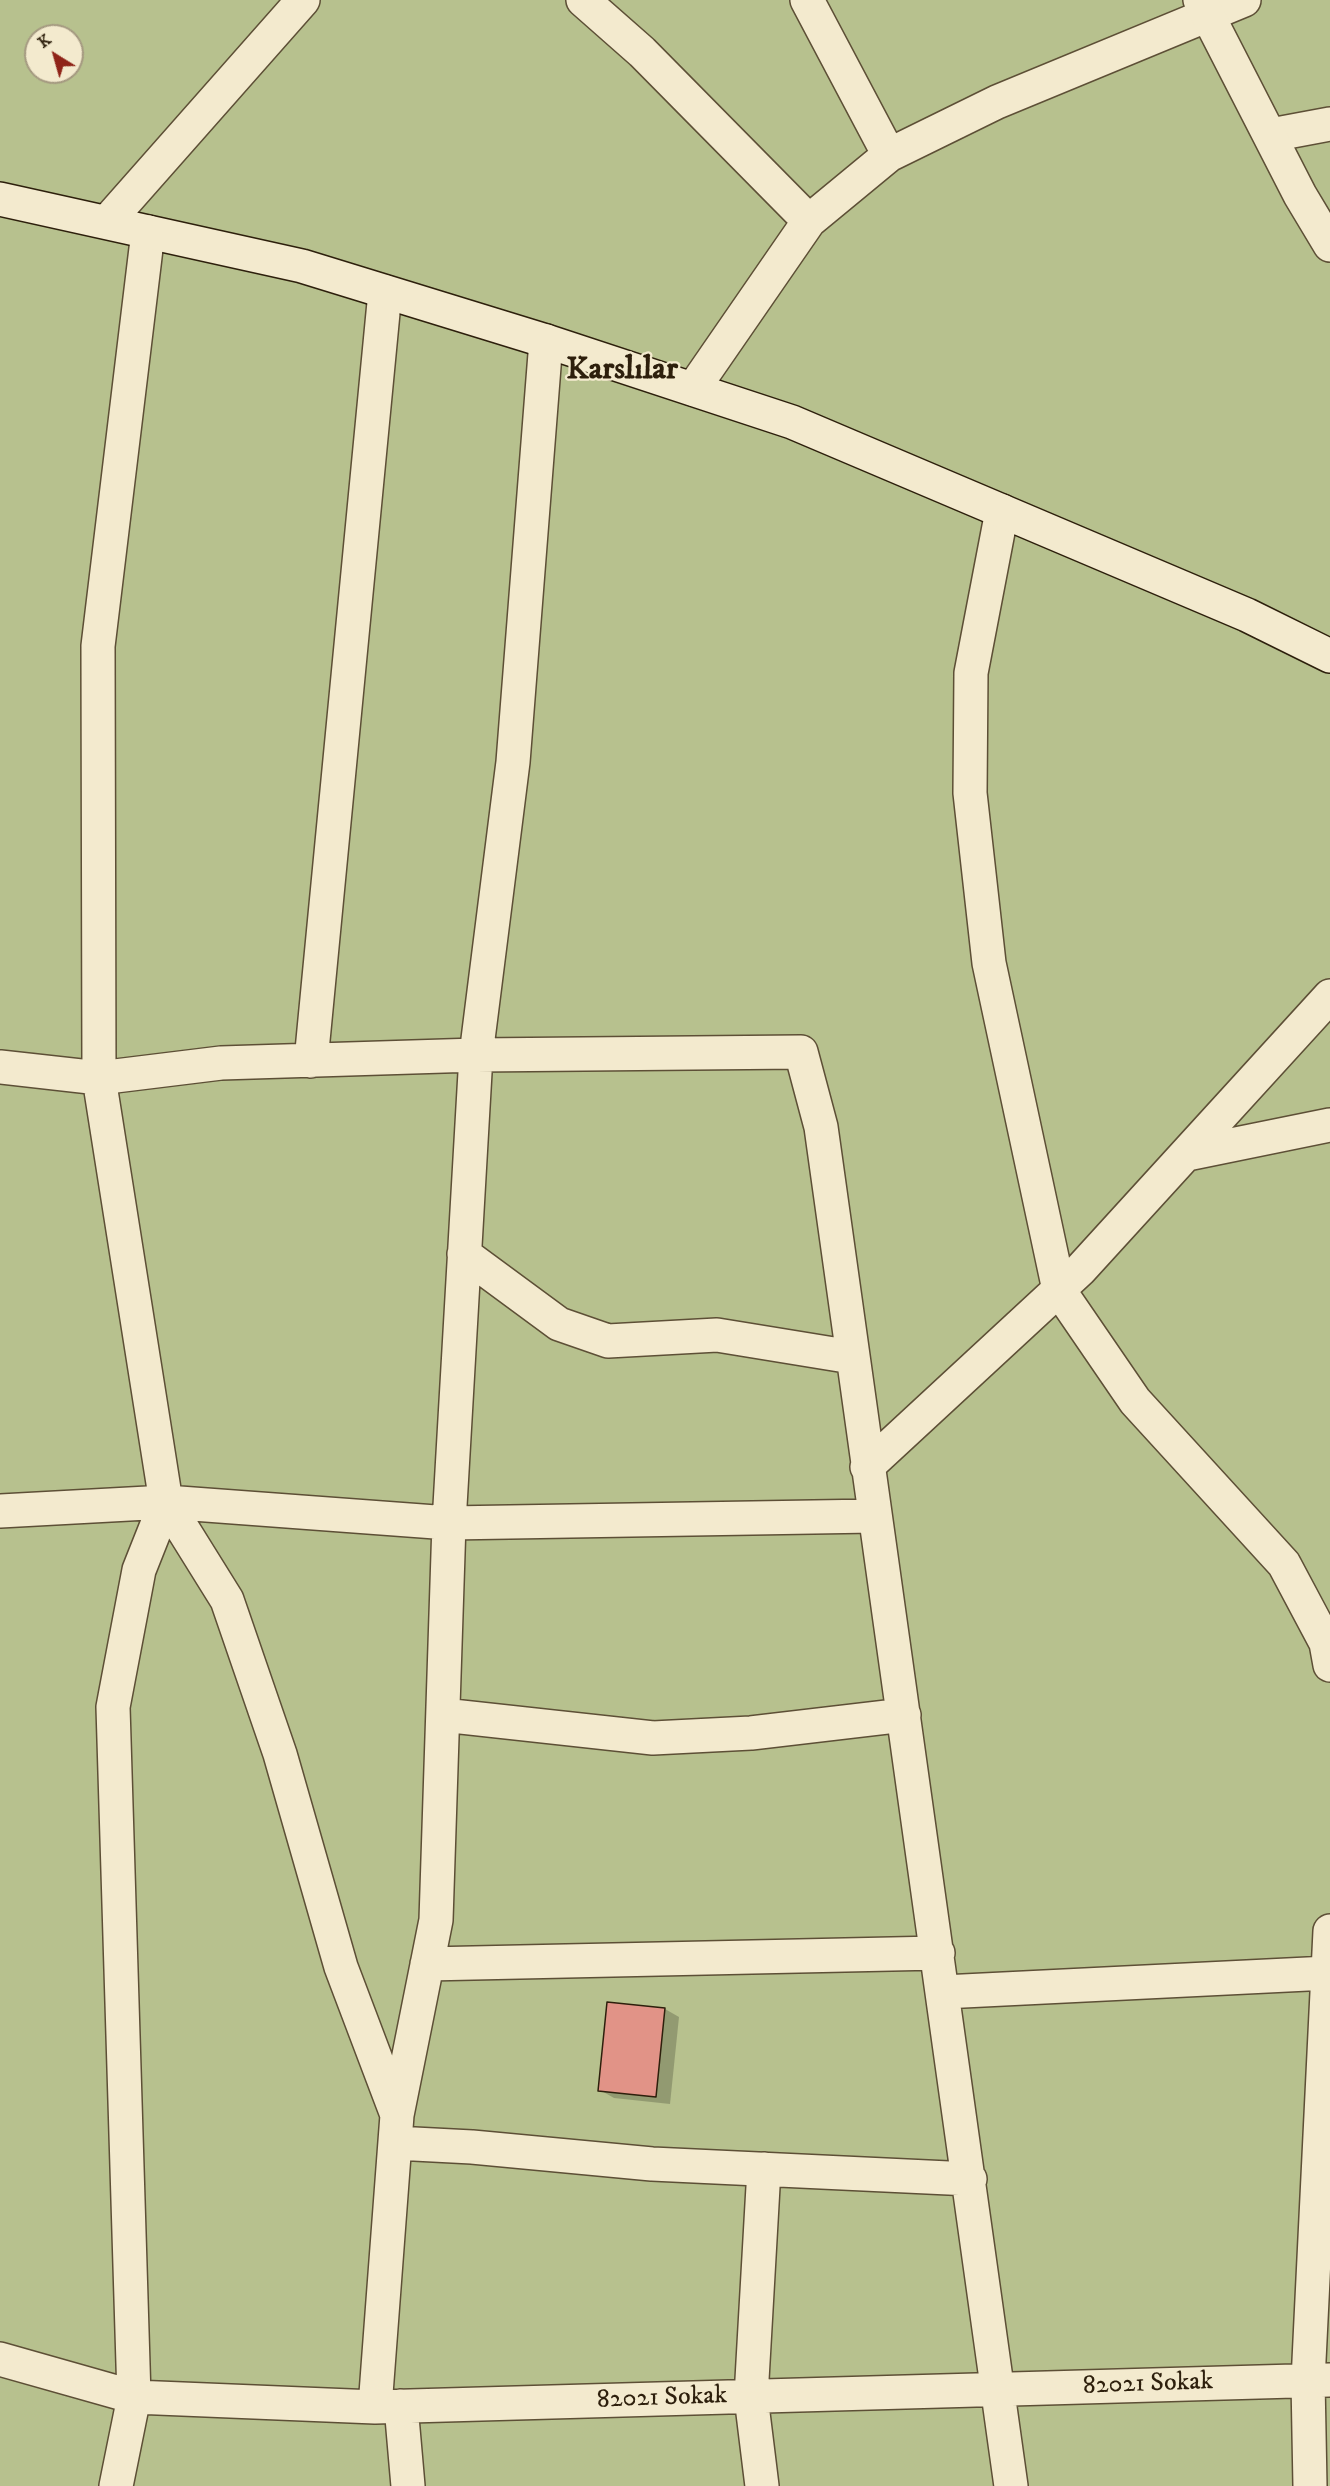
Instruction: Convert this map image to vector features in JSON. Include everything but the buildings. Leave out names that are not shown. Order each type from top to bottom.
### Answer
[{"type":"street","points":[[107,222],[303,0]]},
{"type":"street","points":[[583,0],[642,52],[809,221]]},
{"type":"street","points":[[807,0],[889,155]]},
{"type":"street","points":[[693,389],[809,221],[889,155],[997,102],[1204,8],[1244,0]]},
{"type":"street","points":[[1204,8],[1300,195],[1330,245]]},
{"type":"street","points":[[1271,135],[1330,124]]},
{"type":"street","points":[[0,199],[302,266],[546,341],[792,422],[1247,615],[1330,656]]},
{"type":"street","points":[[148,232],[98,646],[99,1078],[166,1502],[227,1600],[280,1754],[342,1967],[396,2129]]},
{"type":"street","points":[[312,1061],[386,292]]},
{"type":"street","points":[[408,2486],[388,2406],[396,2129],[436,1920],[449,1522],[476,1055],[513,762],[546,341]]},
{"type":"street","points":[[1002,511],[971,673],[970,793],[989,963],[1059,1290],[1135,1401],[1284,1564],[1326,1643],[1330,1665]]},
{"type":"street","points":[[867,1467],[1059,1290],[1187,1154],[1330,996]]},
{"type":"street","points":[[0,1067],[99,1078],[221,1064],[476,1055],[801,1052],[821,1127],[1011,2486]]},
{"type":"street","points":[[1187,1154],[1330,1125]]},
{"type":"street","points":[[464,1254],[559,1324],[608,1341],[717,1335],[852,1357]]},
{"type":"street","points":[[116,2486],[134,2397],[113,1707],[139,1570],[166,1502]]},
{"type":"street","points":[[0,1511],[166,1502],[449,1522],[874,1516]]},
{"type":"street","points":[[442,1715],[653,1738],[751,1732],[904,1715]]},
{"type":"street","points":[[1310,2486],[1319,2380],[1330,1931]]},
{"type":"street","points":[[427,1965],[938,1953]]},
{"type":"street","points":[[943,1992],[1328,1973]]},
{"type":"street","points":[[396,2129],[472,2147],[652,2164],[969,2179]]},
{"type":"street","points":[[762,2486],[751,2397],[764,2169]]},
{"type":"street","name":"82021 Sokak","points":[[0,2359],[134,2397],[388,2406],[1319,2380]]},
{"type":"green space","points":[[0,0],[1330,0],[1330,2486],[0,2486]]},
{"type":"district","name":"Karslılar","points":[[622,371]]}]
